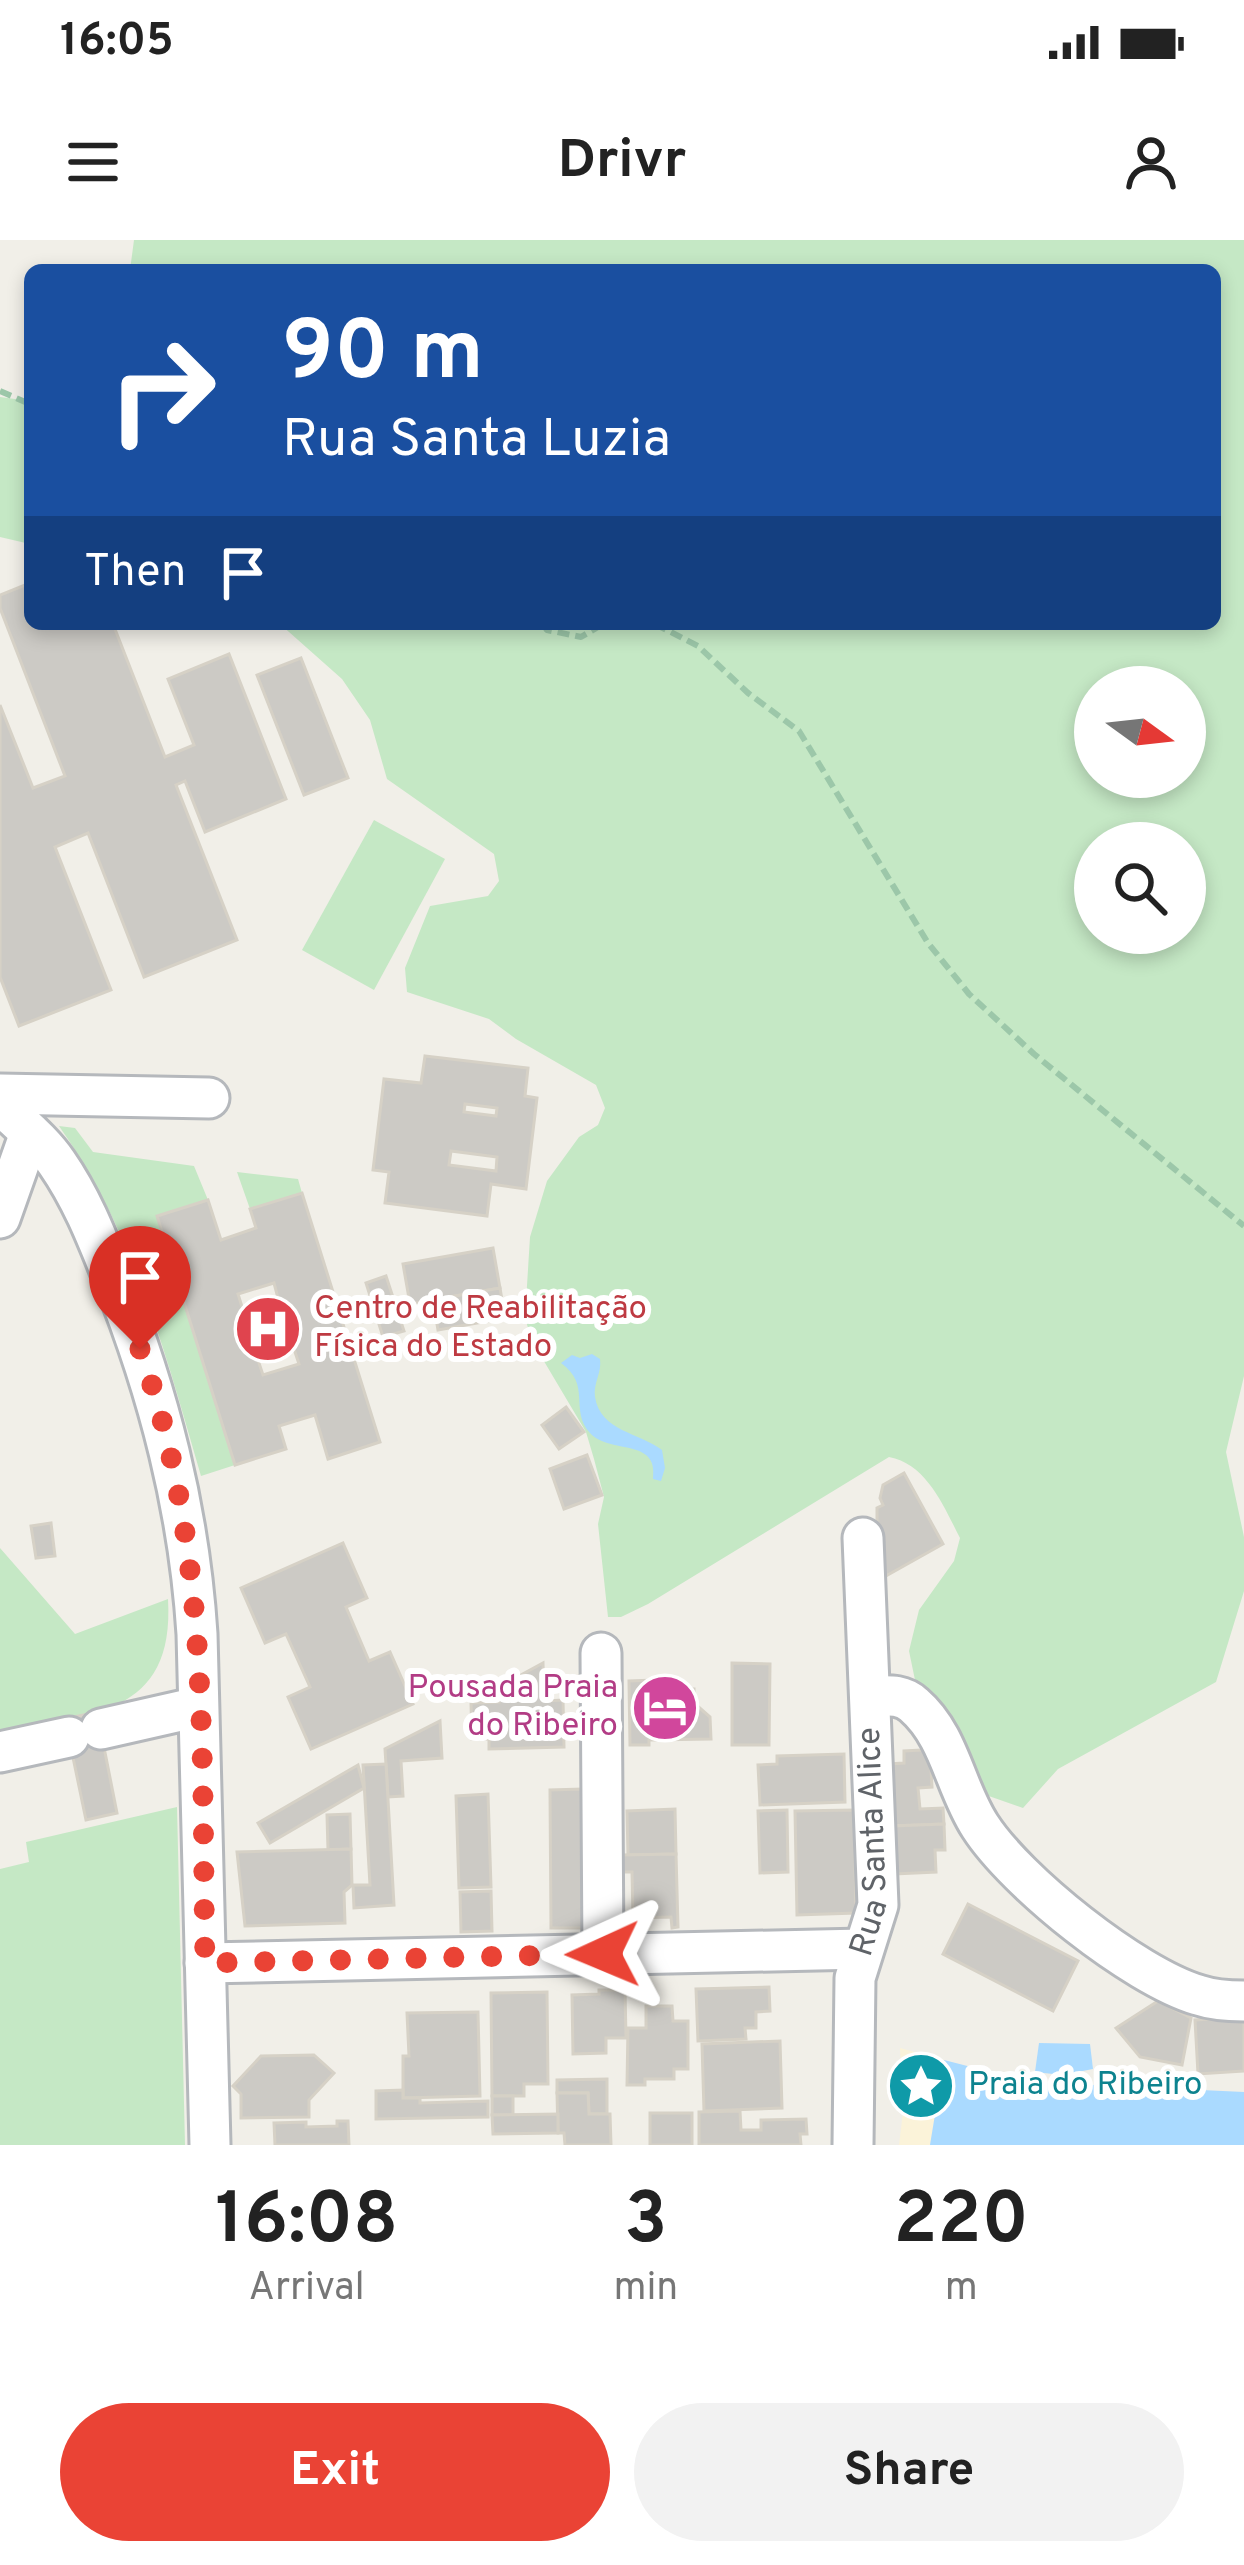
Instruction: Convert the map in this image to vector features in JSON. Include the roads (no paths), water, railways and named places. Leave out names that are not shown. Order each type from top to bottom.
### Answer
[{"type":"street","points":[[0,1094],[209,1098]]},
{"type":"street","points":[[0,1104],[55,1160],[90,1219],[165,1426],[187,1528],[194,1581],[210,2145]]},
{"type":"street","points":[[0,1218],[30,1133]]},
{"type":"street","name":"Rua Santa Alice","points":[[853,2145],[854,2005],[863,1949],[878,1905],[863,1538]]},
{"type":"street","points":[[601,1653],[603,1954]]},
{"type":"street","points":[[870,1696],[899,1696],[916,1706],[948,1754],[981,1828],[1045,1895],[1117,1951],[1180,1988],[1220,2000],[1244,2001]]},
{"type":"street","points":[[0,1752],[198,1707]]},
{"type":"street","points":[[205,1963],[863,1949]]},
{"type":"water","points":[[592,1354],[600,1359],[595,1392],[598,1408],[613,1424],[662,1450],[661,1481],[653,1479],[648,1457],[599,1440],[584,1424],[576,1380],[561,1363],[572,1355]]},
{"type":"water","points":[[1039,2043],[1090,2044],[1093,2069],[1062,2075],[1035,2072]]},
{"type":"water","points":[[944,2060],[1030,2082],[1244,2092],[1244,2145],[930,2145]]},
{"type":"place","name":"Centro de Reabilitação Física do Estado","points":[[268,1329]]},
{"type":"place","name":"Pousada Praia do Ribeiro","points":[[665,1708]]},
{"type":"place","name":"Praia do Ribeiro","points":[[921,2086]]}]
